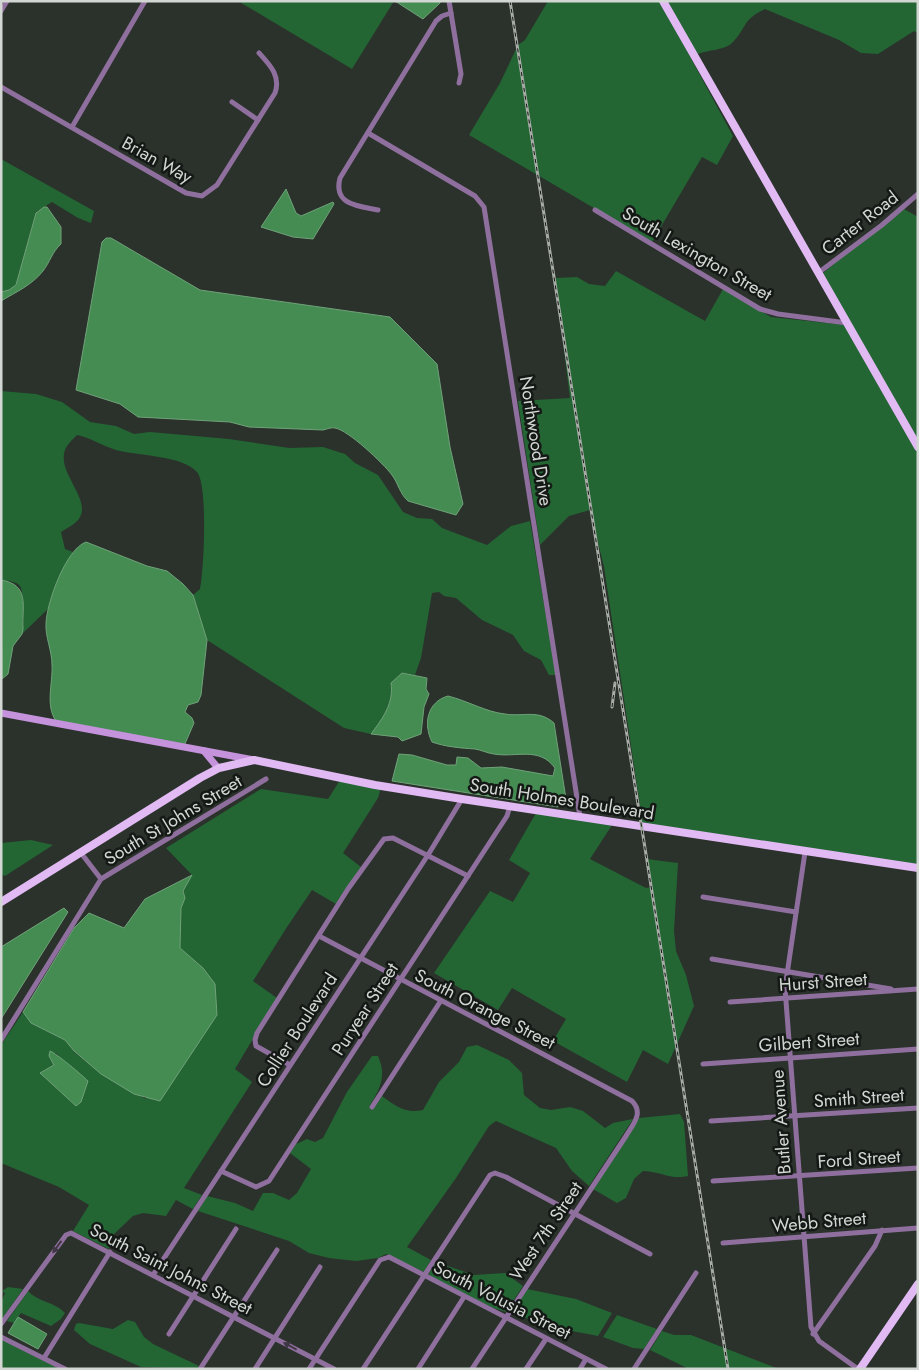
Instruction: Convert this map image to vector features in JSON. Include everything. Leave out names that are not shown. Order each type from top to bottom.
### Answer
[{"type":"main road","points":[[663,1],[918,446]]},
{"type":"main road","name":"South Holmes Boulevard","points":[[1,713],[254,760],[375,785],[918,868]]},
{"type":"main road","points":[[204,751],[209,754],[218,768]]},
{"type":"main road","points":[[1,902],[218,768],[254,760]]},
{"type":"main road","points":[[859,1369],[916,1289]]},
{"type":"street","points":[[1,11],[7,1]]},
{"type":"street","points":[[72,127],[145,1]]},
{"type":"street","points":[[450,1],[461,74],[458,84]]},
{"type":"street","points":[[378,210],[351,205],[339,193],[340,178],[436,21],[442,16],[451,13]]},
{"type":"street","name":"Brian Way","points":[[1,87],[186,193],[202,196],[217,185],[275,93],[277,84],[273,69],[259,53]]},
{"type":"street","points":[[232,102],[258,120]]},
{"type":"street","name":"Northwood Drive","points":[[368,133],[475,196],[484,207],[580,817]]},
{"type":"street","name":"Carter Road","points":[[818,272],[882,225],[918,194]]},
{"type":"street","name":"South Lexington Street","points":[[595,210],[760,309],[778,314],[847,323]]},
{"type":"street","name":"South St Johns Street","points":[[1,1040],[102,879],[266,780]]},
{"type":"street","name":"Collier Boulevard","points":[[153,1274],[428,855],[462,799]]},
{"type":"street","name":"Puryear Street","points":[[221,1170],[256,1187],[268,1181],[507,816],[510,806]]},
{"type":"street","points":[[290,1065],[256,1046],[257,1033],[382,841],[386,838],[394,838],[468,876]]},
{"type":"street","points":[[81,852],[102,879]]},
{"type":"street","name":"Butler Avenue","points":[[805,852],[786,970],[786,999],[813,1334]]},
{"type":"street","points":[[702,897],[796,912]]},
{"type":"street","name":"South Orange Street","points":[[319,936],[359,960],[632,1101],[637,1107]]},
{"type":"street","points":[[712,959],[786,970],[896,991]]},
{"type":"street","name":"Hurst Street","points":[[730,1002],[918,990]]},
{"type":"street","points":[[372,1106],[440,1002]]},
{"type":"street","name":"Gilbert Street","points":[[702,1064],[918,1049]]},
{"type":"street","name":"West 7th Street","points":[[472,1369],[638,1116],[637,1107]]},
{"type":"street","name":"Smith Street","points":[[712,1121],[918,1108]]},
{"type":"street","name":"Ford Street","points":[[713,1181],[918,1168]]},
{"type":"street","points":[[363,1369],[490,1174],[495,1173],[506,1177],[650,1254]]},
{"type":"street","name":"Webb Street","points":[[723,1243],[918,1228]]},
{"type":"street","points":[[169,1334],[236,1229]]},
{"type":"street","points":[[859,1369],[819,1341],[813,1334],[875,1246],[882,1230]]},
{"type":"street","name":"South Saint Johns Street","points":[[1,1324],[68,1233],[110,1252],[334,1369]]},
{"type":"street","points":[[200,1369],[277,1250]]},
{"type":"street","points":[[44,1358],[110,1252]]},
{"type":"street","name":"South Volusia Street","points":[[315,1359],[380,1260],[385,1257],[393,1258],[464,1297],[606,1369]]},
{"type":"street","points":[[255,1369],[320,1267]]},
{"type":"street","points":[[634,1369],[696,1273]]},
{"type":"street","points":[[418,1369],[464,1297]]},
{"type":"street","points":[[1,1336],[65,1369]]},
{"type":"street","points":[[526,1369],[546,1338]]},
{"type":"street","points":[[309,1369],[315,1359]]},
{"type":"street","points":[[580,1369],[586,1359]]},
{"type":"shaded area","points":[[238,1],[394,1],[352,69]]},
{"type":"shaded area","points":[[395,1],[440,1],[440,3],[423,19]]},
{"type":"shaded area","points":[[548,1],[660,1],[733,136],[717,165],[702,157],[652,242],[469,135],[500,83],[518,45],[525,40]]},
{"type":"shaded area","points":[[666,1],[918,1],[918,33],[914,31],[878,54],[861,53],[839,40],[765,9],[749,20],[730,45],[696,55]]},
{"type":"shaded area","points":[[1,159],[94,211],[91,223],[78,218],[52,202],[36,212],[16,285],[9,290],[1,292]]},
{"type":"shaded area","points":[[286,189],[296,213],[301,216],[333,202],[334,204],[313,239],[293,237],[261,227]]},
{"type":"shaded area","points":[[47,207],[61,227],[61,244],[55,250],[39,276],[24,288],[1,301],[1,292],[9,290],[16,285],[36,213]]},
{"type":"shaded area","points":[[904,209],[918,217],[918,442],[822,274],[871,233]]},
{"type":"shaded area","points":[[106,238],[111,238],[200,290],[390,317],[437,364],[450,447],[463,504],[456,515],[408,501],[392,475],[381,463],[348,434],[335,428],[323,430],[249,427],[230,422],[138,417],[120,404],[76,390],[102,242]]},
{"type":"shaded area","points":[[616,271],[705,321],[723,289],[771,317],[846,325],[918,451],[918,865],[643,825],[604,567],[590,510],[569,516],[540,545],[518,401],[570,398],[555,278],[577,277],[589,284],[605,286]]},
{"type":"shaded area","points":[[1,391],[36,394],[62,402],[90,422],[116,426],[134,434],[150,432],[229,439],[289,448],[323,447],[345,454],[355,463],[378,475],[403,512],[417,518],[432,519],[442,528],[487,545],[511,526],[530,521],[556,675],[549,675],[541,660],[524,651],[513,635],[482,620],[456,598],[444,596],[439,592],[432,593],[421,658],[415,675],[402,673],[391,683],[389,704],[371,734],[344,728],[207,640],[193,595],[200,589],[204,547],[203,493],[197,472],[181,462],[116,450],[77,435],[66,448],[64,463],[80,499],[81,516],[75,523],[61,532],[65,549],[73,552],[55,588],[48,609],[22,634],[23,609],[20,586],[14,582],[1,580]]},
{"type":"shaded area","points":[[86,542],[147,566],[167,571],[193,595],[207,640],[201,695],[198,702],[188,705],[185,712],[192,718],[194,723],[184,746],[56,721],[53,715],[50,701],[52,659],[46,628],[47,614],[54,590],[65,565],[71,555]]},
{"type":"shaded area","points":[[1,580],[17,586],[23,604],[22,634],[13,646],[8,674],[2,679]]},
{"type":"shaded area","points":[[402,673],[427,678],[426,689],[429,694],[424,707],[421,734],[402,741],[398,737],[371,734],[389,704],[391,683]]},
{"type":"shaded area","points":[[448,696],[498,713],[512,715],[531,714],[542,716],[554,723],[566,799],[558,807],[392,781],[399,754],[412,755],[447,765],[456,765],[457,757],[468,758],[481,768],[502,767],[553,776],[555,768],[542,757],[527,754],[494,754],[432,742],[428,728],[431,708],[435,703]]},
{"type":"shaded area","points":[[340,780],[381,788],[378,798],[343,853],[361,867],[336,904],[312,890],[253,981],[277,998],[235,1069],[252,1082],[184,1188],[202,1195],[193,1209],[176,1200],[166,1216],[143,1213],[133,1216],[114,1234],[110,1241],[109,1249],[73,1231],[89,1205],[59,1187],[1,1163],[1,1045],[23,1012],[31,1023],[65,1040],[74,1052],[101,1074],[146,1099],[203,968],[180,948],[181,907],[185,898],[183,891],[192,875],[166,848],[261,789],[328,799]],"holes":[[[56,1053],[65,1063],[88,1081],[81,1102],[76,1106],[40,1073],[54,1065],[49,1056]]]},
{"type":"shaded area","points":[[536,813],[612,825],[590,859],[646,888],[652,887],[647,859],[678,863],[674,931],[676,951],[686,975],[694,1006],[668,1064],[643,1050],[627,1082],[553,1041],[566,1019],[512,988],[498,1010],[434,973],[490,891],[513,902],[530,873],[509,860]]},
{"type":"shaded area","points":[[31,840],[53,845],[5,876],[1,874],[1,843]]},
{"type":"shaded area","points":[[192,875],[183,891],[185,898],[181,908],[180,948],[203,968],[215,984],[217,1015],[160,1101],[134,1094],[101,1074],[74,1051],[65,1040],[31,1023],[23,1012],[74,928],[89,913],[124,928],[145,899]]},
{"type":"shaded area","points":[[64,908],[68,912],[1,1019],[1,947]]},
{"type":"shaded area","points":[[477,1045],[509,1060],[522,1073],[524,1095],[540,1108],[551,1110],[570,1107],[583,1111],[605,1128],[613,1123],[633,1119],[589,1186],[572,1171],[556,1148],[496,1121],[489,1126],[456,1178],[407,1247],[431,1260],[424,1272],[386,1254],[378,1258],[356,1261],[329,1258],[309,1253],[289,1241],[198,1211],[207,1196],[235,1203],[253,1211],[263,1193],[273,1193],[289,1200],[297,1193],[311,1169],[290,1153],[296,1144],[307,1139],[315,1142],[323,1138],[347,1092],[372,1056],[378,1056],[381,1063],[382,1076],[379,1088],[369,1107],[373,1109],[382,1096],[401,1108],[417,1111],[423,1110],[439,1082],[459,1062],[467,1047]]},
{"type":"shaded area","points":[[50,1051],[88,1081],[81,1102],[76,1106],[40,1073],[54,1065],[49,1056]]},
{"type":"shaded area","points":[[680,1114],[684,1122],[688,1176],[676,1177],[643,1171],[634,1179],[626,1198],[617,1203],[593,1189],[639,1118]]},
{"type":"shaded area","points":[[436,1262],[474,1275],[505,1273],[523,1286],[506,1312],[490,1307],[428,1275]]},
{"type":"shaded area","points":[[8,1287],[23,1289],[1,1320],[1,1303],[5,1293],[2,1291]]},
{"type":"shaded area","points":[[527,1289],[576,1299],[612,1313],[598,1336],[556,1328],[511,1313]]},
{"type":"shaded area","points":[[28,1291],[37,1298],[61,1309],[65,1313],[61,1319],[51,1326],[21,1313],[14,1323],[7,1321]]},
{"type":"shaded area","points":[[617,1315],[657,1329],[644,1349],[633,1348],[603,1337]]},
{"type":"shaded area","points":[[18,1317],[47,1334],[38,1349],[8,1333]]},
{"type":"shaded area","points":[[128,1320],[135,1322],[144,1337],[153,1344],[199,1366],[197,1369],[141,1367],[90,1344],[74,1330],[76,1324],[79,1323],[113,1329]]},
{"type":"shaded area","points":[[662,1331],[674,1335],[691,1335],[779,1369],[689,1369],[650,1350]]},
{"type":"shaded area","points":[[1,1339],[60,1369],[1,1369]]},
{"type":"railway","points":[[510,1],[728,1369]]},
{"type":"railway","points":[[612,707],[615,683]]}]
